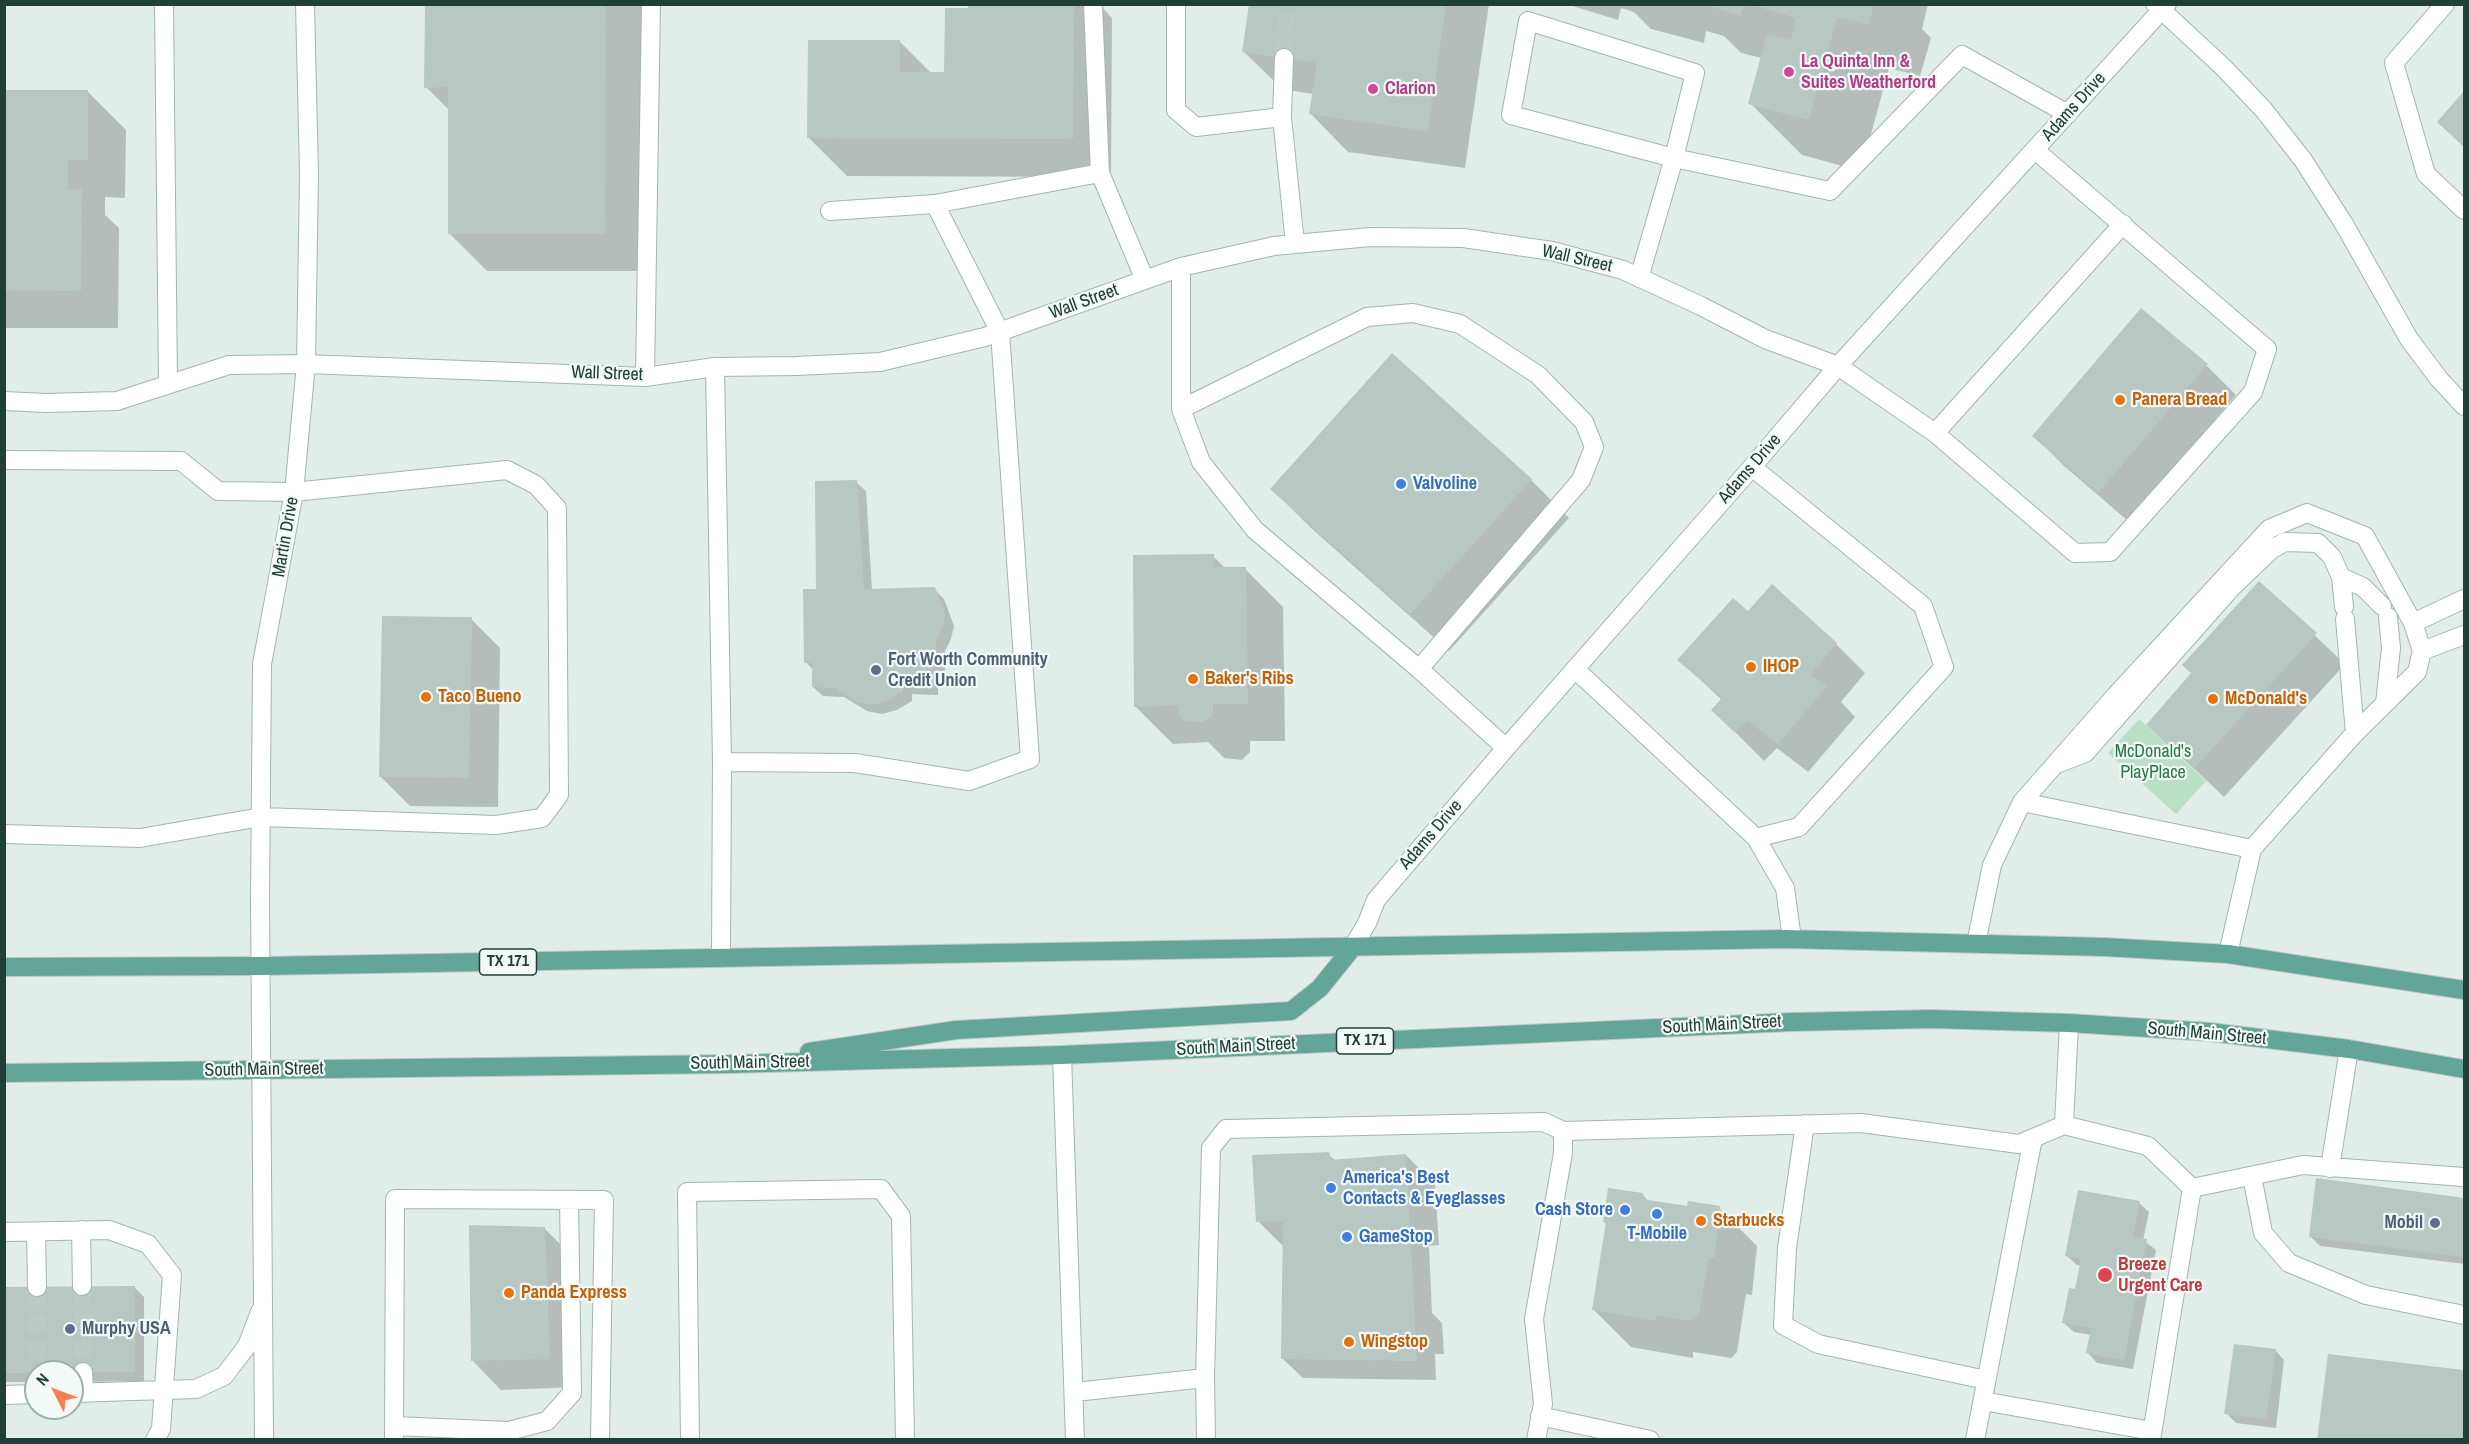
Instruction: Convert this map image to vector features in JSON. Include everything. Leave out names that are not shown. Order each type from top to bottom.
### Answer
[{"type":"main road","name":"TX 171","points":[[4,967],[261,966],[1791,939],[2104,947],[2228,954],[2464,990]]},
{"type":"main road","points":[[730,1064],[956,1030],[1292,1011],[1320,988],[1353,947]]},
{"type":"main road","name":"South Main Street","points":[[4,1073],[730,1064],[1062,1055],[1791,1022],[1931,1019],[2069,1023],[2210,1032],[2349,1049],[2464,1069]]},
{"type":"street","points":[[164,4],[168,384]]},
{"type":"street","name":"Martin Drive","points":[[264,1440],[261,1070],[262,664],[294,492],[306,364],[309,174],[304,4]]},
{"type":"street","points":[[645,377],[651,4]]},
{"type":"street","points":[[1093,4],[1100,173],[1145,280]]},
{"type":"street","points":[[1176,4],[1176,110],[1197,127],[1282,117]]},
{"type":"street","points":[[2445,4],[2394,63],[2426,174],[2464,210]]},
{"type":"street","points":[[2161,6],[2255,101],[2303,160],[2344,224],[2409,339],[2439,379],[2464,406]]},
{"type":"street","name":"Adams Drive","points":[[1353,947],[1367,923],[1376,900],[1506,748],[1838,366],[2068,114],[2161,6]]},
{"type":"street","points":[[1639,278],[1674,158],[1695,73],[1528,21],[1511,115],[1674,158],[1830,191],[1962,55],[2068,114]]},
{"type":"street","points":[[1284,58],[1282,117],[1295,244]]},
{"type":"street","points":[[1935,433],[2123,224],[2035,150]]},
{"type":"street","points":[[830,211],[935,204],[1100,173]]},
{"type":"street","points":[[722,762],[855,763],[969,781],[1030,759],[1000,332],[935,204]]},
{"type":"street","name":"Wall Street","points":[[4,401],[46,404],[117,400],[229,365],[306,364],[645,377],[715,367],[880,362],[1000,332],[1181,267],[1274,246],[1370,237],[1463,237],[1552,251],[1623,270],[1765,339],[1838,366],[1935,433],[2075,554],[2110,552],[2253,392],[2267,349],[2123,224]]},
{"type":"street","points":[[1181,267],[1181,409],[1201,462],[1255,530],[1419,669],[1506,748]]},
{"type":"street","points":[[1181,409],[1368,317],[1413,313],[1460,324],[1538,375],[1584,422],[1594,447],[1581,480],[1419,669]]},
{"type":"street","points":[[715,367],[722,762],[721,958]]},
{"type":"street","points":[[4,460],[181,460],[218,491],[294,492],[507,470],[536,485],[556,508],[559,795],[542,818],[496,825],[261,817],[140,838],[4,834]]},
{"type":"street","points":[[1752,467],[1923,606],[1944,667],[1799,827],[1756,838]]},
{"type":"street","points":[[1976,944],[1992,865],[2022,802],[2116,694],[2269,530],[2307,513],[2365,536],[2413,622],[2422,651],[2417,672],[2355,733],[2252,849],[2228,954]]},
{"type":"street","points":[[2055,765],[2085,753],[2232,587],[2272,549],[2285,542],[2318,543],[2332,557],[2341,577],[2355,733]]},
{"type":"street","points":[[2341,577],[2364,587],[2385,612],[2391,648],[2385,703]]},
{"type":"street","points":[[2413,622],[2464,599]]},
{"type":"street","points":[[2422,651],[2464,635]]},
{"type":"street","points":[[1575,669],[1756,838],[1785,888],[1791,939]]},
{"type":"street","points":[[2022,802],[2252,849]]},
{"type":"street","points":[[2064,1125],[2069,1023]]},
{"type":"street","points":[[2330,1168],[2349,1049]]},
{"type":"street","points":[[1062,1055],[1075,1440]]},
{"type":"street","points":[[1206,1440],[1205,1374],[1211,1148],[1226,1129],[1544,1122],[1563,1131],[1861,1123],[2019,1144],[2064,1125],[2148,1146],[2192,1188]]},
{"type":"street","points":[[1805,1124],[1787,1248],[1783,1325],[1818,1344],[1986,1380]]},
{"type":"street","points":[[1536,1440],[1543,1404],[1534,1319],[1563,1152],[1563,1131]]},
{"type":"street","points":[[1975,1440],[2033,1138]]},
{"type":"street","points":[[2192,1188],[2303,1165],[2464,1177]]},
{"type":"street","points":[[2252,1176],[2263,1233],[2289,1263],[2366,1295],[2464,1316]]},
{"type":"street","points":[[1983,1401],[2152,1435],[2192,1188]]},
{"type":"street","points":[[690,1440],[687,1192],[881,1189],[901,1216],[905,1440]]},
{"type":"street","points":[[569,1200],[572,1393],[547,1420],[509,1431],[394,1433],[395,1199],[604,1200],[600,1440]]},
{"type":"street","points":[[81,1230],[82,1286]]},
{"type":"street","points":[[4,1232],[109,1230],[148,1244],[172,1275],[160,1429],[155,1440]]},
{"type":"street","points":[[36,1232],[36,1287]]},
{"type":"street","points":[[84,1393],[196,1389],[224,1376],[247,1346],[264,1300]]},
{"type":"street","points":[[1075,1392],[1205,1378],[1205,1374]]},
{"type":"street","points":[[4,1395],[24,1394]]},
{"type":"street","points":[[1540,1416],[1650,1440]]},
{"type":"green space","name":"McDonald's PlayPlace","points":[[2139,719],[2206,781],[2176,814],[2108,753]]},
{"type":"building","points":[[425,4],[606,4],[605,234],[448,234],[448,87],[424,88]]},
{"type":"building","points":[[968,4],[1074,4],[1073,139],[807,138],[808,40],[900,40],[900,72],[944,72],[945,8],[968,8]]},
{"type":"building","name":"Clarion","points":[[1249,4],[1446,4],[1428,131],[1309,114],[1317,63],[1242,52]]},
{"type":"building","points":[[1703,4],[1744,4],[1741,16]]},
{"type":"building","name":"La Quinta Inn & Suites Weatherford","points":[[1749,4],[1874,4],[1869,25],[1837,17],[1809,120],[1748,104],[1767,34],[1791,40],[1796,18]]},
{"type":"building","points":[[4,90],[88,90],[88,160],[68,160],[68,189],[82,189],[81,291],[4,290]]},
{"type":"building","points":[[2464,91],[2464,147],[2437,122]]},
{"type":"building","name":"Panera Bread","points":[[2141,308],[2208,364],[2098,493],[2032,436]]},
{"type":"building","name":"Valvoline","points":[[1392,353],[1532,479],[1410,614],[1270,489]]},
{"type":"building","points":[[857,480],[864,589],[935,587],[945,615],[936,641],[936,662],[929,662],[929,686],[903,685],[903,691],[887,701],[872,705],[856,702],[843,692],[837,692],[838,688],[812,687],[812,663],[804,663],[803,589],[816,589],[815,481]]},
{"type":"building","points":[[1214,554],[1214,567],[1246,567],[1248,704],[1213,704],[1213,714],[1204,722],[1184,721],[1179,715],[1178,705],[1134,707],[1133,555]]},
{"type":"building","name":"McDonald's","points":[[2259,581],[2317,633],[2194,769],[2146,725],[2191,673],[2182,665]]},
{"type":"building","name":"IHOP","points":[[1772,584],[1837,643],[1810,675],[1827,686],[1778,744],[1747,720],[1734,732],[1711,710],[1722,698],[1677,660],[1733,598],[1748,611]]},
{"type":"building","name":"Taco Bueno","points":[[382,616],[472,617],[469,778],[379,777]]},
{"type":"building","points":[[1329,1152],[1331,1160],[1406,1154],[1417,1361],[1281,1359],[1283,1221],[1256,1222],[1252,1155]]},
{"type":"building","points":[[2316,1178],[2464,1198],[2464,1257],[2309,1237]]},
{"type":"building","points":[[1608,1188],[1643,1193],[1642,1199],[1687,1206],[1688,1201],[1720,1206],[1714,1258],[1709,1257],[1699,1314],[1692,1321],[1656,1315],[1655,1321],[1592,1310],[1606,1222],[1603,1222]]},
{"type":"building","points":[[2078,1190],[2140,1201],[2133,1237],[2147,1239],[2124,1360],[2086,1353],[2091,1328],[2062,1323],[2069,1288],[2075,1289],[2081,1259],[2065,1256]]},
{"type":"building","name":"Panda Express","points":[[469,1225],[545,1227],[550,1359],[471,1361]]},
{"type":"building","name":"Murphy USA","points":[[135,1286],[135,1372],[84,1372],[84,1360],[24,1360],[24,1373],[4,1373],[4,1287]]},
{"type":"building","points":[[2234,1344],[2276,1349],[2266,1419],[2224,1414]]},
{"type":"building","points":[[2328,1354],[2464,1370],[2464,1440],[2317,1440]]},
{"type":"tunnel","points":[[1284,58],[1287,4]]},
{"type":"tunnel","points":[[82,1286],[83,1360]]},
{"type":"tunnel","points":[[37,1287],[37,1360]]},
{"type":"place","name":"La Quinta Inn & Suites Weatherford","points":[[1789,72]]},
{"type":"place","name":"Clarion","points":[[1373,89]]},
{"type":"place","name":"Panera Bread","points":[[2120,400]]},
{"type":"place","name":"Valvoline","points":[[1401,484]]},
{"type":"place","name":"IHOP","points":[[1751,667]]},
{"type":"place","name":"Fort Worth Community Credit Union","points":[[876,670]]},
{"type":"place","name":"Baker's Ribs","points":[[1193,679]]},
{"type":"place","name":"Taco Bueno","points":[[426,697]]},
{"type":"place","name":"McDonald's","points":[[2213,699]]},
{"type":"place","name":"America's Best Contacts & Eyeglasses","points":[[1331,1188]]},
{"type":"place","name":"Cash Store","points":[[1625,1210]]},
{"type":"place","name":"T-Mobile","points":[[1657,1214]]},
{"type":"place","name":"Starbucks","points":[[1701,1221]]},
{"type":"place","name":"Mobil","points":[[2435,1223]]},
{"type":"place","name":"GameStop","points":[[1347,1237]]},
{"type":"place","name":"Breeze Urgent Care","points":[[2105,1275]]},
{"type":"place","name":"Panda Express","points":[[509,1293]]},
{"type":"place","name":"Murphy USA","points":[[70,1329]]},
{"type":"place","name":"Wingstop","points":[[1349,1342]]}]
